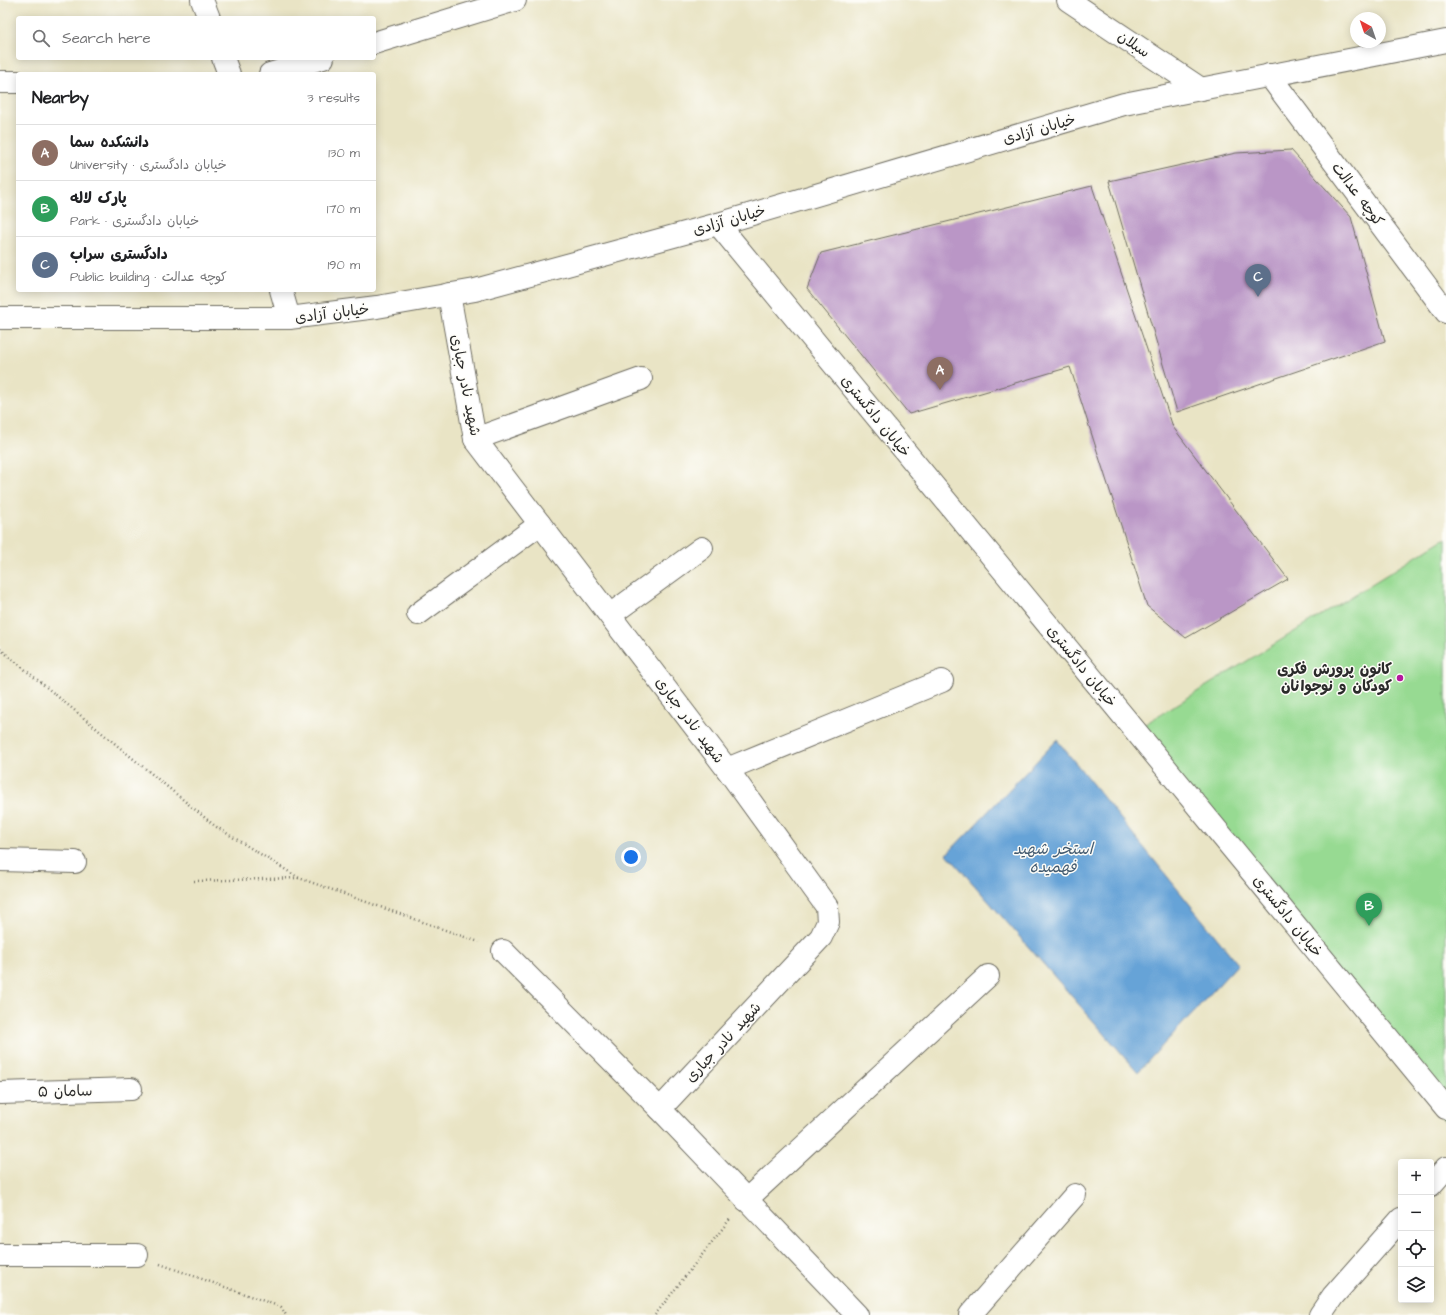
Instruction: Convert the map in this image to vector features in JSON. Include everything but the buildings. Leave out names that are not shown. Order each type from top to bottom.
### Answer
[{"type":"street","points":[[202,0],[208,16]]},
{"type":"street","points":[[376,41],[515,0]]},
{"type":"street","name":"سبلان","points":[[1068,0],[1201,88]]},
{"type":"street","name":"خیابان آزادی","points":[[0,318],[289,318],[377,307],[475,290],[718,224],[1124,104],[1446,41]]},
{"type":"street","points":[[225,60],[228,72]]},
{"type":"street","points":[[277,72],[316,60]]},
{"type":"street","name":"کوچه عدالت","points":[[1269,75],[1446,312]]},
{"type":"street","points":[[0,82],[16,82]]},
{"type":"street","name":"خیابان دادگستری","points":[[718,224],[1446,1108]]},
{"type":"street","points":[[282,292],[289,318]]},
{"type":"street","name":"شهید نادر جباری","points":[[449,294],[475,439],[727,769],[827,907],[828,922],[821,937],[660,1109]]},
{"type":"street","points":[[475,439],[641,380]]},
{"type":"street","points":[[418,614],[540,524]]},
{"type":"street","points":[[610,615],[702,548]]},
{"type":"street","points":[[727,769],[942,681]]},
{"type":"street","points":[[0,860],[76,862]]},
{"type":"street","points":[[503,951],[660,1109],[857,1315]]},
{"type":"street","points":[[746,1200],[988,976]]},
{"type":"street","name":"سامان ۵","points":[[0,1093],[131,1089]]},
{"type":"street","points":[[1434,1182],[1446,1168]]},
{"type":"street","points":[[970,1315],[1075,1195]]},
{"type":"street","points":[[1320,1315],[1333,1296],[1398,1222]]},
{"type":"street","points":[[0,1255],[137,1255]]},
{"type":"path","points":[[0,649],[215,826],[299,878],[503,951]]},
{"type":"path","points":[[194,881],[299,878]]},
{"type":"path","points":[[655,1315],[746,1200]]},
{"type":"path","points":[[137,1255],[281,1307],[286,1315]]},
{"type":"green space","points":[[1446,538],[1446,1123],[1137,729]]},
{"type":"water","name":"استخر شهید فهمیده","points":[[1057,740],[1238,964],[1138,1072],[947,854]]},
{"type":"place","name":"دادگستری سراب","points":[[1258,297]]},
{"type":"place","name":"دانشکده سما","points":[[940,390]]},
{"type":"place","name":"کانون پرورش فکری کودکان و نوجوانان","points":[[1400,678]]},
{"type":"place","name":"پارک لاله","points":[[1369,926]]}]
